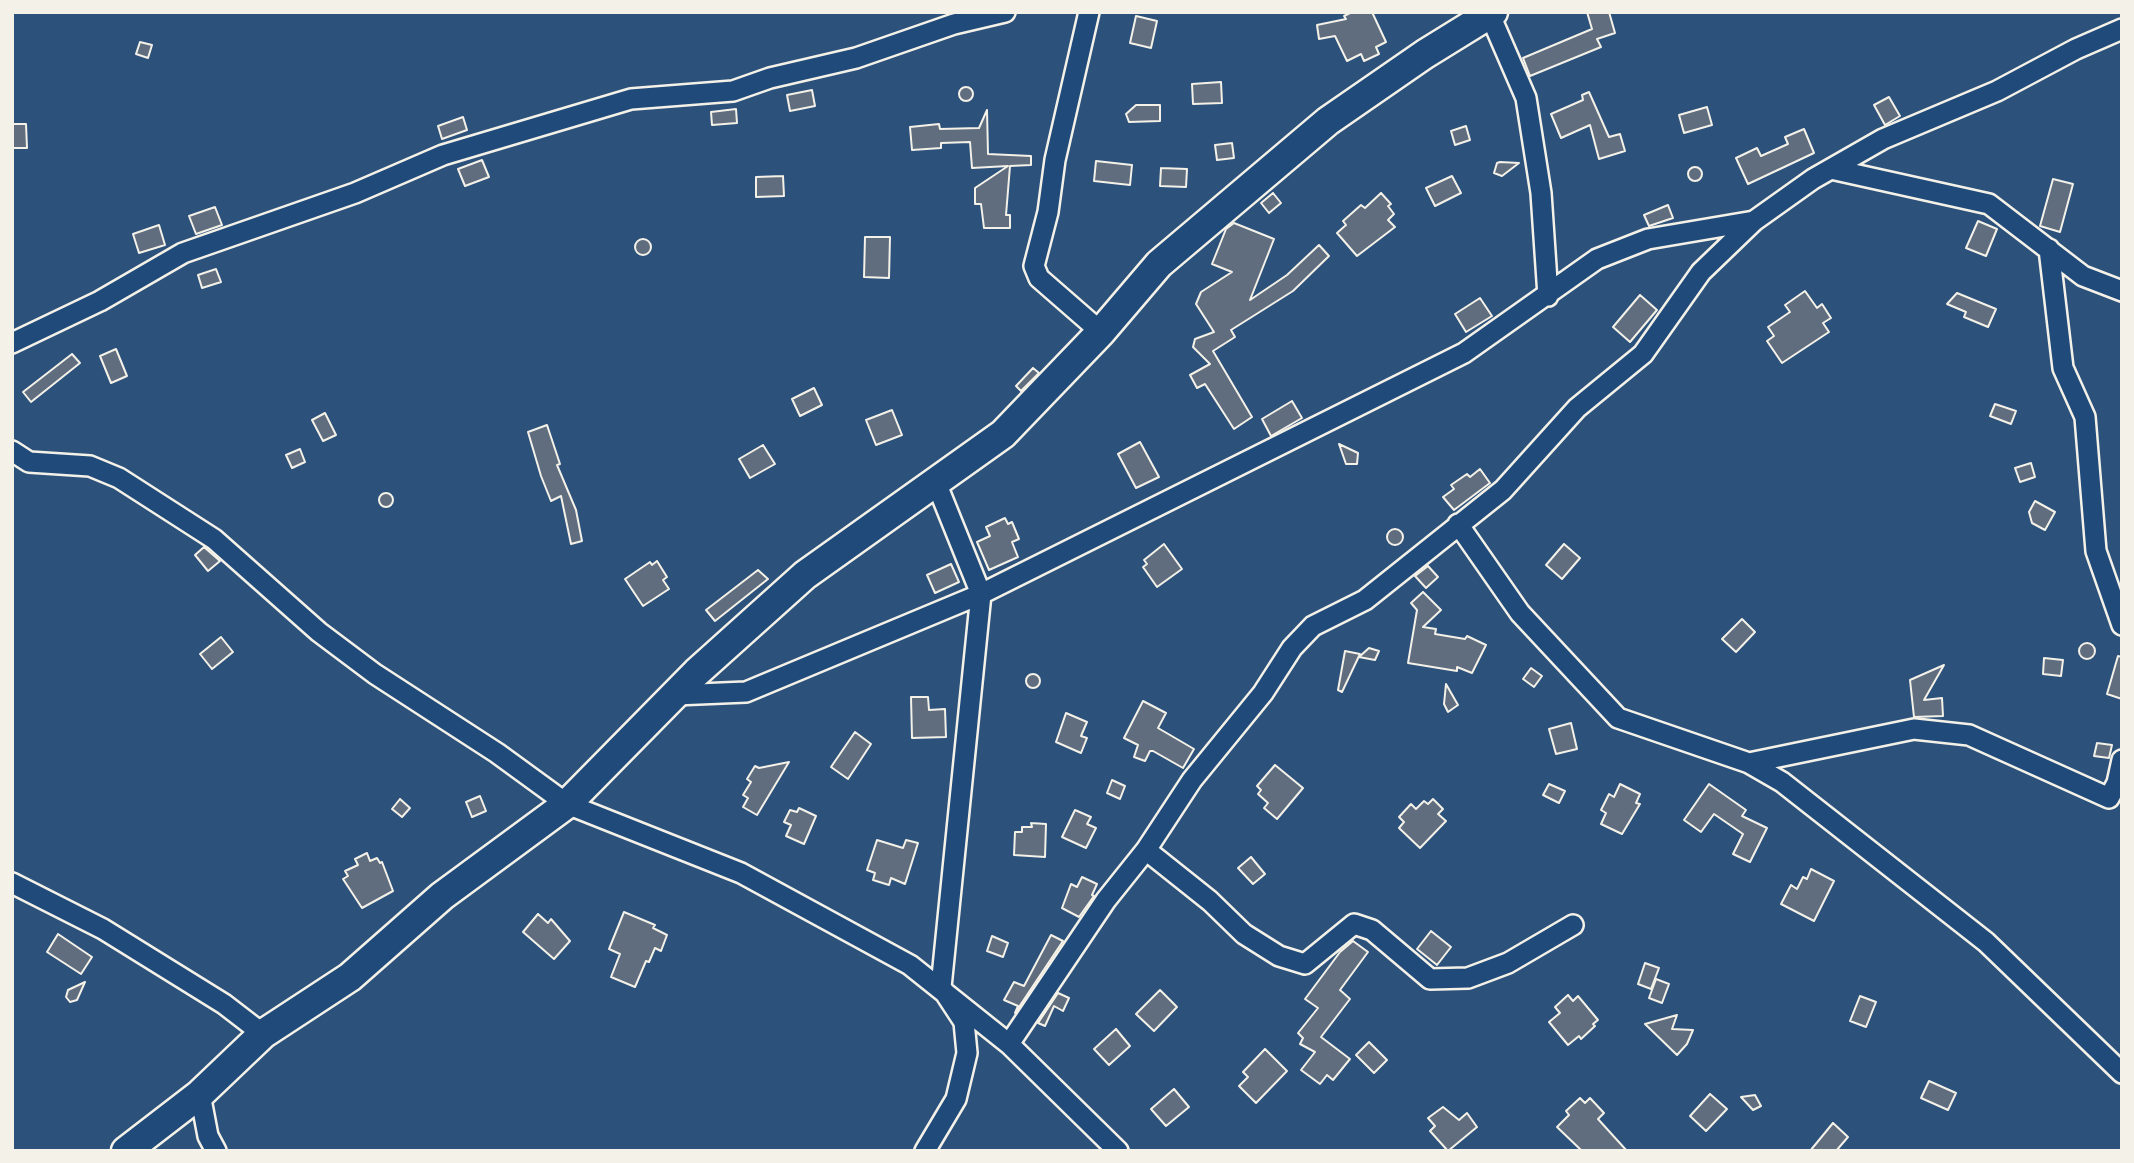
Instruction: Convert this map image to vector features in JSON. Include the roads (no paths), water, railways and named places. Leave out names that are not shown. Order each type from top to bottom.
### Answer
[{"type":"street","points":[[12,343],[100,301],[183,253],[355,193],[443,155],[631,99],[733,92],[770,78],[856,58],[954,24],[1005,12]]},
{"type":"street","points":[[1089,12],[1055,160],[1048,212],[1034,266],[1039,278],[1101,332]]},
{"type":"street","points":[[126,1151],[200,1094],[263,1034],[350,977],[442,896],[567,804],[675,695],[805,575],[1003,434],[1101,332],[1159,264],[1328,121],[1425,54],[1492,13],[1526,98],[1541,193],[1548,296]]},
{"type":"street","points":[[1009,1044],[1106,900],[1146,850],[1192,780],[1263,693],[1292,648],[1313,626],[1365,600],[1503,491],[1577,408],[1643,354],[1701,272],[1754,221],[1883,139],[1997,92],[2076,49],[2122,29]]},
{"type":"street","points":[[1832,169],[1989,204],[2083,276],[2122,291]]},
{"type":"street","points":[[675,695],[746,692],[981,594],[1464,354],[1597,259],[1648,239],[1754,221]]},
{"type":"street","points":[[2049,249],[2063,368],[2085,417],[2096,551],[2118,598],[2122,625]]},
{"type":"street","points":[[12,452],[29,461],[90,466],[119,478],[214,539],[319,632],[375,674],[497,753],[567,804],[741,873],[899,958],[941,987],[1009,1044],[1118,1151]]},
{"type":"street","points":[[925,1151],[956,1099],[967,1053],[964,1022],[941,987],[981,594],[935,480]]},
{"type":"street","points":[[1458,524],[1520,614],[1618,718],[1749,763],[1783,782],[1986,942],[2122,1073]]},
{"type":"street","points":[[1749,763],[1914,729],[1969,735],[2109,798],[2117,783],[2122,760]]},
{"type":"street","points":[[1146,850],[1210,901],[1244,934],[1279,956],[1305,964],[1354,924],[1372,930],[1430,979],[1468,978],[1508,963],[1573,925]]},
{"type":"street","points":[[12,883],[103,929],[224,1004],[263,1034]]},
{"type":"street","points":[[200,1094],[208,1136],[216,1151]]}]
